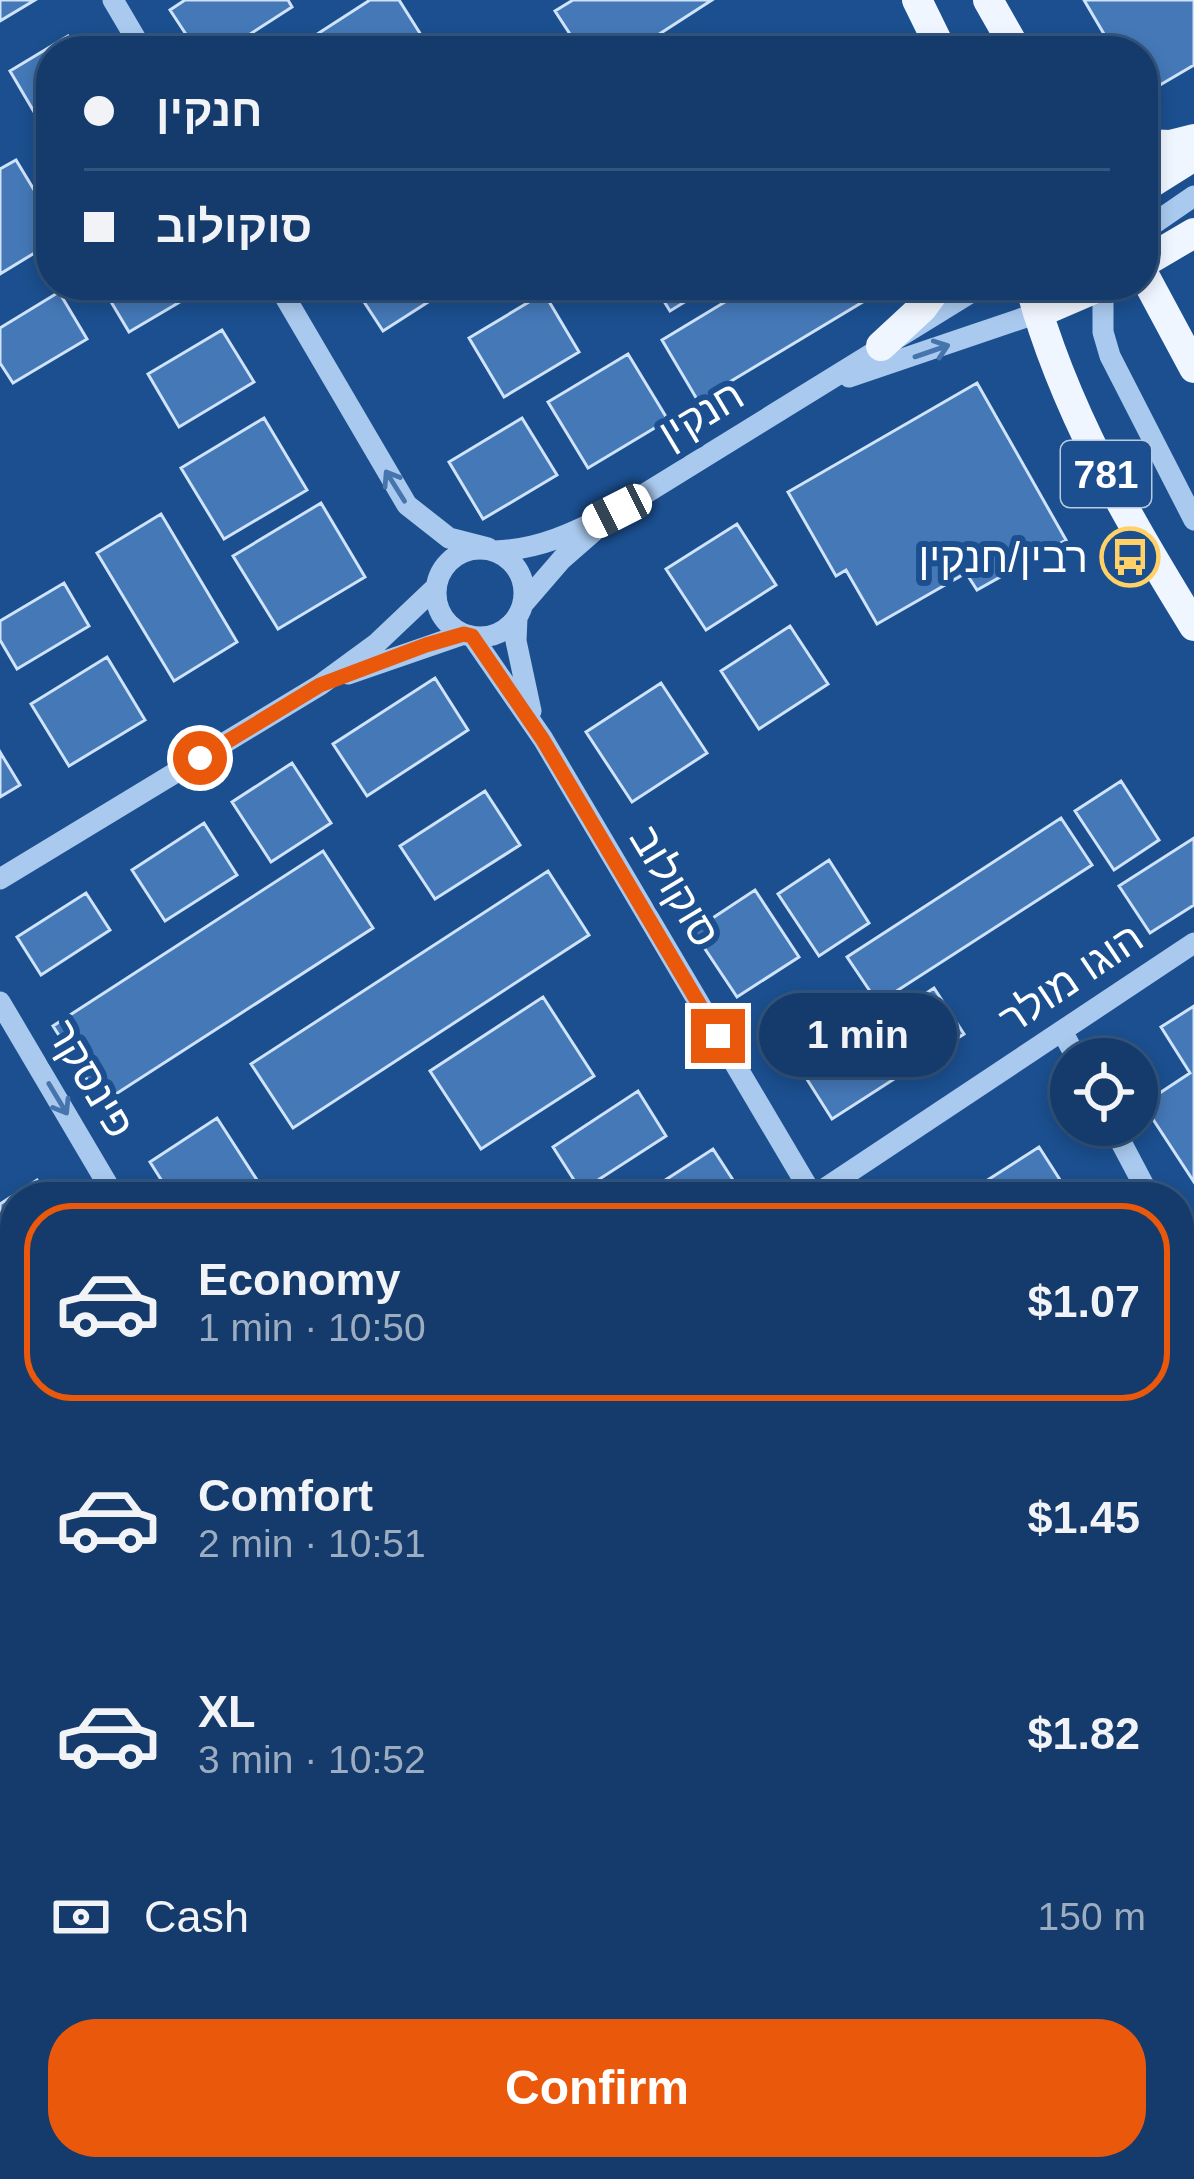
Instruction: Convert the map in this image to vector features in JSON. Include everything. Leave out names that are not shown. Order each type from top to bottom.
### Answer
[{"type":"main road","points":[[988,0],[1008,36]]},
{"type":"main road","points":[[920,6],[932,36]]},
{"type":"main road","points":[[1158,145],[1194,139]]},
{"type":"main road","points":[[1158,179],[1194,156]]},
{"type":"main road","points":[[1158,254],[1194,233]]},
{"type":"main road","points":[[881,346],[928,300]]},
{"type":"main road","name":"781","points":[[1034,300],[1053,363],[1093,448],[1194,626]]},
{"type":"main road","points":[[1157,300],[1194,368]]},
{"type":"street","points":[[113,0],[134,36]]},
{"type":"street","points":[[1158,221],[1194,196]]},
{"type":"street","points":[[287,300],[407,505],[449,538],[491,549],[514,563],[522,576],[520,611],[494,635],[468,635],[320,685]]},
{"type":"street","name":"חנקין","points":[[491,549],[539,545],[617,511],[958,300]]},
{"type":"street","name":"חנקין","points":[[826,384],[929,353],[1032,300]]},
{"type":"street","points":[[1103,300],[1103,332],[1110,356],[1194,520]]},
{"type":"street","name":"חנקין","points":[[520,611],[562,559],[617,511]]},
{"type":"street","points":[[0,880],[320,685],[376,644],[436,588],[448,562],[459,553],[491,549]]},
{"type":"street","points":[[436,588],[442,616],[468,635]]},
{"type":"street","name":"סוקולוב","points":[[520,611],[520,665],[543,740]]},
{"type":"street","name":"סוקולוב","points":[[468,635],[543,740],[804,1182]]},
{"type":"street","name":"הוגו מולר","points":[[836,1182],[1194,944]]},
{"type":"street","name":"פינסקר","points":[[0,1001],[107,1182]]},
{"type":"street","points":[[1062,1031],[1066,1038]]},
{"type":"street","points":[[1123,1146],[1142,1182]]},
{"type":"building","points":[[0,0],[35,0],[0,21]]},
{"type":"building","points":[[185,0],[288,0],[292,7],[247,36],[187,36],[170,10]]},
{"type":"building","points":[[370,0],[399,0],[422,36],[314,36]]},
{"type":"building","points":[[573,0],[712,0],[656,36],[571,36],[555,11]]},
{"type":"building","points":[[1084,0],[1194,0],[1194,65],[1158,86],[1158,36],[1105,36]]},
{"type":"building","points":[[36,55],[36,115],[10,71]]},
{"type":"building","points":[[16,160],[36,193],[36,252],[0,274],[0,169]]},
{"type":"building","points":[[46,300],[64,300],[87,339],[13,383],[0,363],[0,328]]},
{"type":"building","points":[[110,300],[183,300],[129,332]]},
{"type":"building","points":[[363,300],[431,300],[383,331]]},
{"type":"building","points":[[532,300],[548,300],[579,352],[504,397],[469,338]]},
{"type":"building","points":[[663,300],[688,300],[670,311]]},
{"type":"building","points":[[728,300],[866,300],[698,401],[662,340]]},
{"type":"building","points":[[222,330],[254,382],[179,427],[148,374]]},
{"type":"building","points":[[628,354],[668,420],[588,468],[548,402]]},
{"type":"building","points":[[977,383],[1066,540],[977,590],[966,573],[877,624],[846,570],[836,576],[788,492]]},
{"type":"building","points":[[264,418],[307,490],[224,539],[181,468]]},
{"type":"building","points":[[522,418],[557,475],[483,519],[449,462]]},
{"type":"building","points":[[321,503],[365,577],[278,629],[233,556]]},
{"type":"building","points":[[161,514],[237,642],[174,681],[97,553]]},
{"type":"building","points":[[737,524],[776,585],[706,630],[666,569]]},
{"type":"building","points":[[64,583],[89,626],[17,669],[0,640],[0,621]]},
{"type":"building","points":[[790,626],[828,684],[759,729],[721,671]]},
{"type":"building","points":[[107,657],[145,720],[69,766],[31,704]]},
{"type":"building","points":[[435,678],[468,730],[367,796],[333,744]]},
{"type":"building","points":[[661,683],[707,753],[632,802],[586,732]]},
{"type":"building","points":[[0,752],[20,785],[0,797]]},
{"type":"building","points":[[292,763],[331,823],[271,862],[232,802]]},
{"type":"building","points":[[1121,781],[1159,840],[1114,870],[1075,811]]},
{"type":"building","points":[[485,791],[520,845],[435,899],[400,846]]},
{"type":"building","points":[[1061,818],[1092,865],[878,1003],[847,957]]},
{"type":"building","points":[[204,823],[237,875],[165,921],[132,870]]},
{"type":"building","points":[[1194,838],[1194,905],[1150,933],[1119,886]]},
{"type":"building","points":[[323,851],[373,928],[102,1103],[53,1026]]},
{"type":"building","points":[[829,860],[869,923],[819,956],[778,894]]},
{"type":"building","points":[[548,871],[589,935],[293,1128],[251,1064]]},
{"type":"building","points":[[755,890],[799,957],[737,997],[693,931]]},
{"type":"building","points":[[86,893],[110,930],[41,975],[17,937]]},
{"type":"building","points":[[934,988],[964,1034],[832,1119],[803,1073]]},
{"type":"building","points":[[543,997],[594,1076],[481,1149],[430,1071]]},
{"type":"building","points":[[1194,1006],[1194,1182],[1158,1127],[1158,1094],[1190,1073],[1161,1027]]},
{"type":"building","points":[[638,1091],[666,1136],[595,1182],[575,1182],[553,1147]]},
{"type":"building","points":[[217,1118],[258,1182],[163,1182],[150,1162]]},
{"type":"building","points":[[1039,1147],[1061,1182],[985,1182]]},
{"type":"building","points":[[713,1149],[734,1182],[662,1182]]},
{"type":"place","name":"רבין/חנקין","points":[[1130,557]]},
{"type":"route","points":[[200,758],[320,685],[426,645],[472,636],[543,740],[718,1036]]}]
